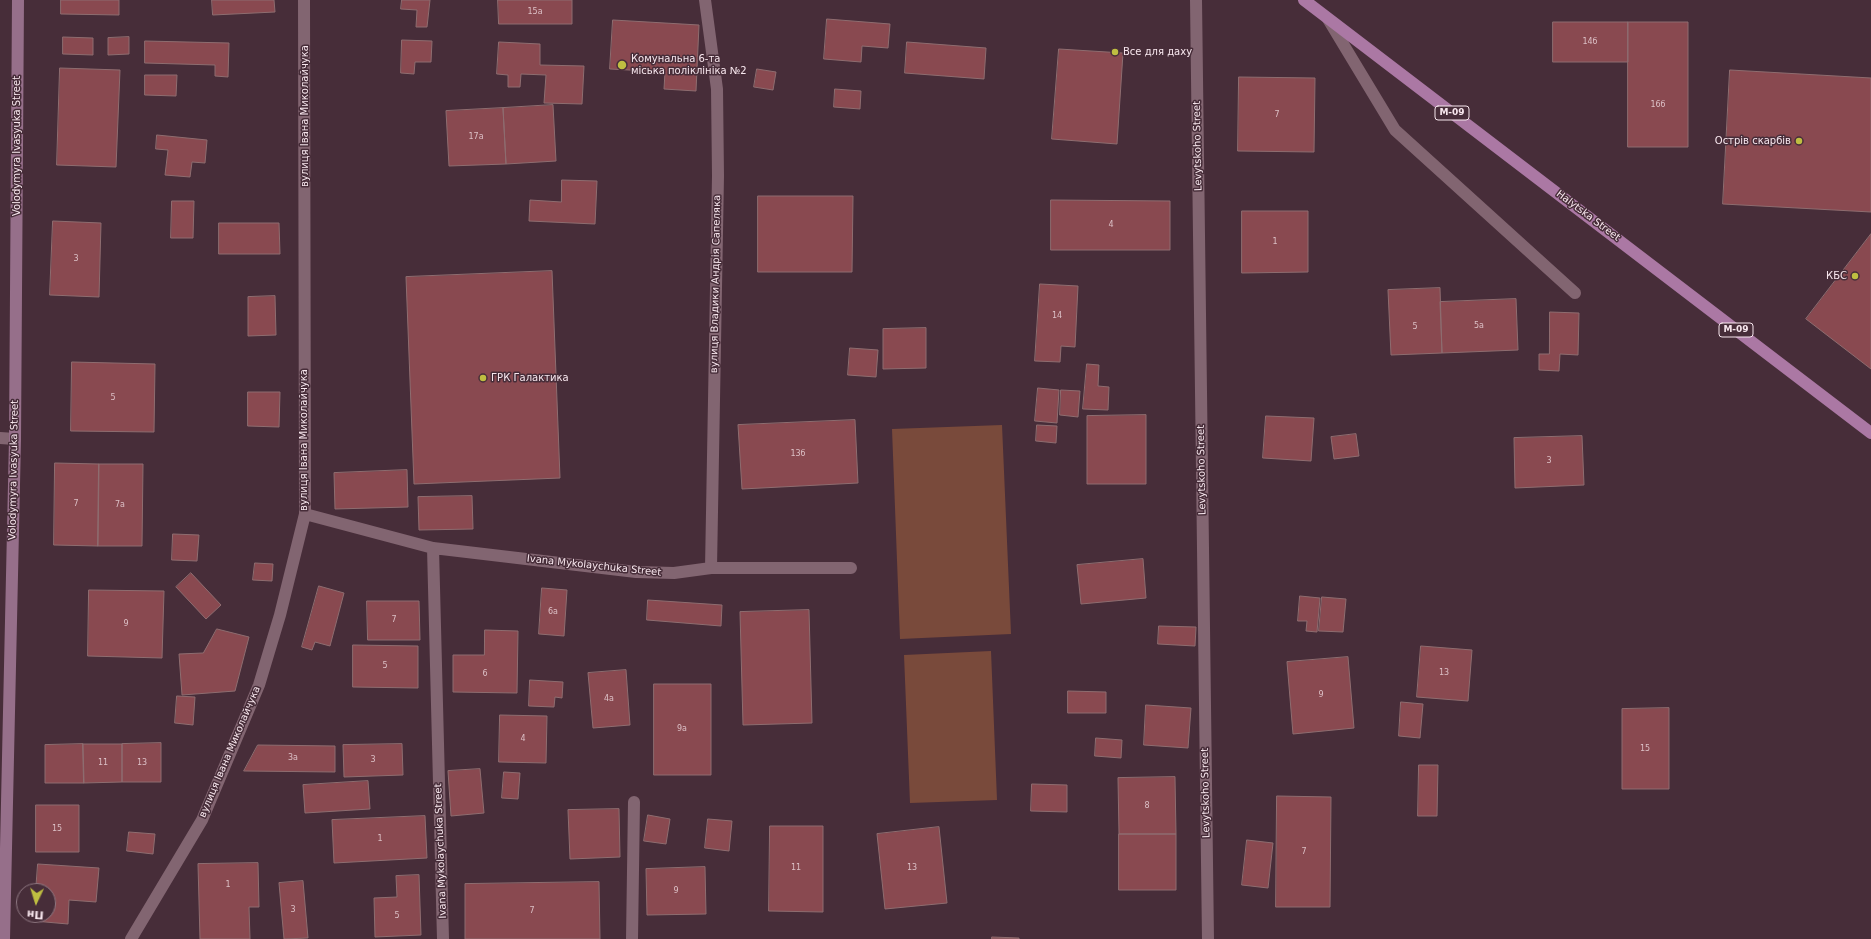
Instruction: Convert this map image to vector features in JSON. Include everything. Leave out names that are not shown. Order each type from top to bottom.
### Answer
[{"type":"main road","name":"Volodymyra Ivasyuka Street","points":[[4,939],[15,439],[18,0]]},
{"type":"main road","name":"Halytska Street","points":[[1304,0],[1871,433]]},
{"type":"street","name":"вулиця Івана Миколайчука","points":[[131,939],[202,820],[260,685],[280,615],[305,514],[304,0]]},
{"type":"street","name":"вулиця Владики Андрія Сапеляка","points":[[705,0],[717,89],[718,176],[711,568]]},
{"type":"street","name":"Levytskoho Street","points":[[1196,0],[1208,939]]},
{"type":"street","points":[[1328,18],[1395,130],[1575,293]]},
{"type":"street","points":[[0,438],[15,439]]},
{"type":"street","name":"Ivana Mykolaychuka Street","points":[[305,514],[433,548],[636,572],[674,573],[711,568],[851,568]]},
{"type":"street","name":"Ivana Mykolaychuka Street","points":[[433,548],[444,939]]},
{"type":"street","points":[[632,939],[634,802]]},
{"type":"shaded area","points":[[1002,425],[1011,634],[900,639],[892,429]]},
{"type":"shaded area","points":[[991,651],[997,800],[910,803],[904,655]]},
{"type":"building","points":[[61,0],[119,0],[119,15],[61,14]]},
{"type":"building","points":[[212,0],[274,0],[275,12],[213,15]]},
{"type":"building","points":[[402,0],[430,0],[427,27],[416,27],[417,10],[401,9]]},
{"type":"building","points":[[498,0],[572,0],[572,24],[499,24]]},
{"type":"building","points":[[827,19],[890,24],[888,48],[862,46],[861,62],[824,59]]},
{"type":"building","points":[[613,20],[699,25],[696,91],[664,89],[665,72],[610,69]]},
{"type":"building","points":[[1553,22],[1628,22],[1628,62],[1553,62]]},
{"type":"building","points":[[1628,22],[1688,22],[1688,147],[1628,147]]},
{"type":"building","points":[[63,37],[93,38],[93,55],[63,54]]},
{"type":"building","points":[[129,37],[129,54],[108,55],[108,38]]},
{"type":"building","points":[[402,40],[432,41],[431,62],[415,62],[414,74],[401,73]]},
{"type":"building","points":[[145,41],[229,43],[228,77],[215,76],[215,65],[145,63]]},
{"type":"building","points":[[499,42],[540,44],[540,65],[584,66],[582,104],[544,103],[546,75],[521,74],[520,87],[508,87],[508,75],[497,74]]},
{"type":"building","points":[[907,42],[986,48],[984,79],[905,73]]},
{"type":"building","points":[[1059,49],[1123,53],[1117,144],[1052,139]]},
{"type":"building","points":[[60,68],[120,70],[116,167],[57,165]]},
{"type":"building","points":[[757,69],[776,72],[773,90],[754,87]]},
{"type":"building","name":"Острів скарбів","points":[[1730,70],[1871,78],[1871,212],[1723,204]]},
{"type":"building","points":[[145,75],[177,75],[176,96],[145,95]]},
{"type":"building","points":[[1239,77],[1315,78],[1314,152],[1238,151]]},
{"type":"building","points":[[835,89],[861,91],[860,109],[834,107]]},
{"type":"building","points":[[553,105],[556,161],[506,164],[503,108]]},
{"type":"building","points":[[503,108],[506,164],[449,166],[446,111]]},
{"type":"building","points":[[157,135],[207,140],[205,163],[192,162],[190,177],[165,175],[168,150],[156,149]]},
{"type":"building","points":[[562,180],[597,181],[595,224],[529,221],[530,200],[561,202]]},
{"type":"building","points":[[758,196],[853,196],[852,272],[758,272]]},
{"type":"building","points":[[1051,200],[1170,201],[1170,250],[1051,250]]},
{"type":"building","points":[[172,201],[194,201],[193,238],[171,238]]},
{"type":"building","points":[[1242,211],[1308,211],[1308,272],[1242,273]]},
{"type":"building","points":[[53,221],[101,223],[99,297],[50,295]]},
{"type":"building","points":[[219,223],[279,223],[280,254],[219,254]]},
{"type":"building","name":"КБС","points":[[1871,234],[1871,369],[1806,319]]},
{"type":"building","name":"ГРК Галактика","points":[[552,271],[560,478],[414,484],[406,277]]},
{"type":"building","points":[[1040,284],[1078,286],[1075,347],[1061,346],[1060,362],[1035,361]]},
{"type":"building","points":[[1440,288],[1442,353],[1391,355],[1388,290]]},
{"type":"building","points":[[275,296],[276,335],[248,336],[248,297]]},
{"type":"building","points":[[1516,299],[1518,350],[1442,353],[1440,302]]},
{"type":"building","points":[[1550,312],[1579,313],[1578,355],[1560,354],[1559,371],[1539,370],[1539,354],[1549,354]]},
{"type":"building","points":[[926,328],[926,368],[883,369],[883,329]]},
{"type":"building","points":[[850,348],[878,350],[876,377],[848,375]]},
{"type":"building","points":[[72,362],[155,364],[154,432],[71,431]]},
{"type":"building","points":[[1087,364],[1099,365],[1098,386],[1109,387],[1108,410],[1083,409]]},
{"type":"building","points":[[1038,388],[1059,390],[1057,423],[1035,421]]},
{"type":"building","points":[[1061,390],[1080,391],[1078,417],[1060,415]]},
{"type":"building","points":[[248,392],[280,392],[279,427],[248,426]]},
{"type":"building","points":[[1146,415],[1146,484],[1087,484],[1087,416]]},
{"type":"building","points":[[1266,416],[1314,418],[1311,461],[1263,458]]},
{"type":"building","points":[[855,420],[858,483],[742,489],[738,425]]},
{"type":"building","points":[[1037,425],[1057,426],[1056,443],[1036,441]]},
{"type":"building","points":[[1356,434],[1359,456],[1334,459],[1331,437]]},
{"type":"building","points":[[1582,436],[1584,485],[1515,488],[1514,438]]},
{"type":"building","points":[[55,463],[99,464],[98,546],[54,545]]},
{"type":"building","points":[[99,464],[143,464],[142,546],[98,546]]},
{"type":"building","points":[[407,470],[408,507],[335,509],[334,473]]},
{"type":"building","points":[[472,496],[473,529],[419,530],[418,497]]},
{"type":"building","points":[[173,534],[199,535],[197,561],[172,560]]},
{"type":"building","points":[[1143,559],[1146,598],[1081,604],[1077,565]]},
{"type":"building","points":[[255,563],[273,564],[272,581],[253,580]]},
{"type":"building","points":[[191,573],[221,605],[206,619],[176,587]]},
{"type":"building","points":[[319,586],[344,593],[330,646],[315,642],[312,650],[302,647]]},
{"type":"building","points":[[542,588],[567,590],[564,636],[539,634]]},
{"type":"building","points":[[89,590],[164,591],[162,658],[88,656]]},
{"type":"building","points":[[1300,596],[1320,598],[1317,632],[1306,631],[1307,621],[1298,621]]},
{"type":"building","points":[[1322,597],[1346,599],[1343,632],[1319,631]]},
{"type":"building","points":[[648,600],[722,605],[721,626],[647,620]]},
{"type":"building","points":[[367,601],[419,601],[420,640],[368,640]]},
{"type":"building","points":[[809,610],[812,723],[743,725],[740,612]]},
{"type":"building","points":[[1159,626],[1196,627],[1195,646],[1158,644]]},
{"type":"building","points":[[217,629],[249,637],[235,691],[182,695],[179,654],[203,653]]},
{"type":"building","points":[[485,630],[518,631],[517,693],[453,692],[453,655],[484,655]]},
{"type":"building","points":[[353,645],[418,646],[418,688],[353,687]]},
{"type":"building","points":[[1421,646],[1472,650],[1468,701],[1417,697]]},
{"type":"building","points":[[1348,657],[1354,728],[1293,734],[1287,662]]},
{"type":"building","points":[[626,670],[630,725],[593,728],[588,673]]},
{"type":"building","points":[[530,680],[563,682],[562,698],[555,697],[554,707],[529,706]]},
{"type":"building","points":[[654,684],[711,684],[711,775],[654,775]]},
{"type":"building","points":[[1068,691],[1106,692],[1106,713],[1068,713]]},
{"type":"building","points":[[177,696],[195,697],[193,725],[175,723]]},
{"type":"building","points":[[1401,702],[1423,704],[1420,738],[1399,736]]},
{"type":"building","points":[[1146,705],[1191,708],[1188,748],[1144,745]]},
{"type":"building","points":[[1669,708],[1669,789],[1622,789],[1622,709]]},
{"type":"building","points":[[500,715],[547,716],[546,763],[499,762]]},
{"type":"building","points":[[1096,738],[1122,740],[1121,758],[1095,756]]},
{"type":"building","points":[[161,743],[161,782],[122,782],[122,744]]},
{"type":"building","points":[[83,744],[84,783],[45,783],[45,745]]},
{"type":"building","points":[[83,744],[122,744],[122,782],[84,783]]},
{"type":"building","points":[[402,744],[403,775],[344,777],[343,745]]},
{"type":"building","points":[[258,745],[335,746],[335,772],[244,771]]},
{"type":"building","points":[[1419,765],[1438,765],[1437,816],[1418,816]]},
{"type":"building","points":[[480,769],[484,813],[451,816],[448,771]]},
{"type":"building","points":[[504,772],[520,773],[518,799],[502,798]]},
{"type":"building","points":[[1175,777],[1176,834],[1119,834],[1118,778]]},
{"type":"building","points":[[368,781],[370,809],[305,813],[303,785]]},
{"type":"building","points":[[1032,784],[1067,785],[1067,812],[1031,811]]},
{"type":"building","points":[[1277,796],[1331,797],[1330,907],[1276,907]]},
{"type":"building","points":[[36,805],[79,805],[79,852],[36,852]]},
{"type":"building","points":[[619,809],[620,857],[570,859],[568,810]]},
{"type":"building","points":[[648,815],[670,819],[666,844],[644,841]]},
{"type":"building","points":[[425,816],[427,858],[334,863],[332,820]]},
{"type":"building","points":[[708,819],[732,821],[729,851],[705,848]]},
{"type":"building","points":[[770,826],[823,826],[823,912],[769,911]]},
{"type":"building","points":[[939,827],[947,903],[885,909],[877,834]]},
{"type":"building","points":[[129,832],[155,834],[153,854],[127,851]]},
{"type":"building","points":[[1119,834],[1176,834],[1176,890],[1119,890]]},
{"type":"building","points":[[1247,840],[1273,843],[1268,888],[1242,885]]},
{"type":"building","points":[[258,863],[259,907],[249,907],[250,939],[200,939],[198,864]]},
{"type":"building","points":[[38,864],[99,868],[96,902],[69,900],[68,924],[56,923],[56,883],[37,883]]},
{"type":"building","points":[[705,867],[706,914],[647,915],[646,869]]},
{"type":"building","points":[[419,875],[421,935],[375,937],[374,898],[397,897],[396,876]]},
{"type":"building","points":[[303,881],[308,938],[284,939],[279,883]]},
{"type":"building","points":[[599,882],[600,939],[465,939],[465,884]]},
{"type":"building","points":[[992,937],[1019,938],[1019,939],[992,939]]},
{"type":"place","name":"Все для даху","points":[[1115,52]]},
{"type":"place","name":"Комунальна 6-та міська поліклініка №2","points":[[622,65]]},
{"type":"place","name":"Острів скарбів","points":[[1799,141]]},
{"type":"place","name":"КБС","points":[[1855,276]]},
{"type":"place","name":"ГРК Галактика","points":[[483,378]]}]
